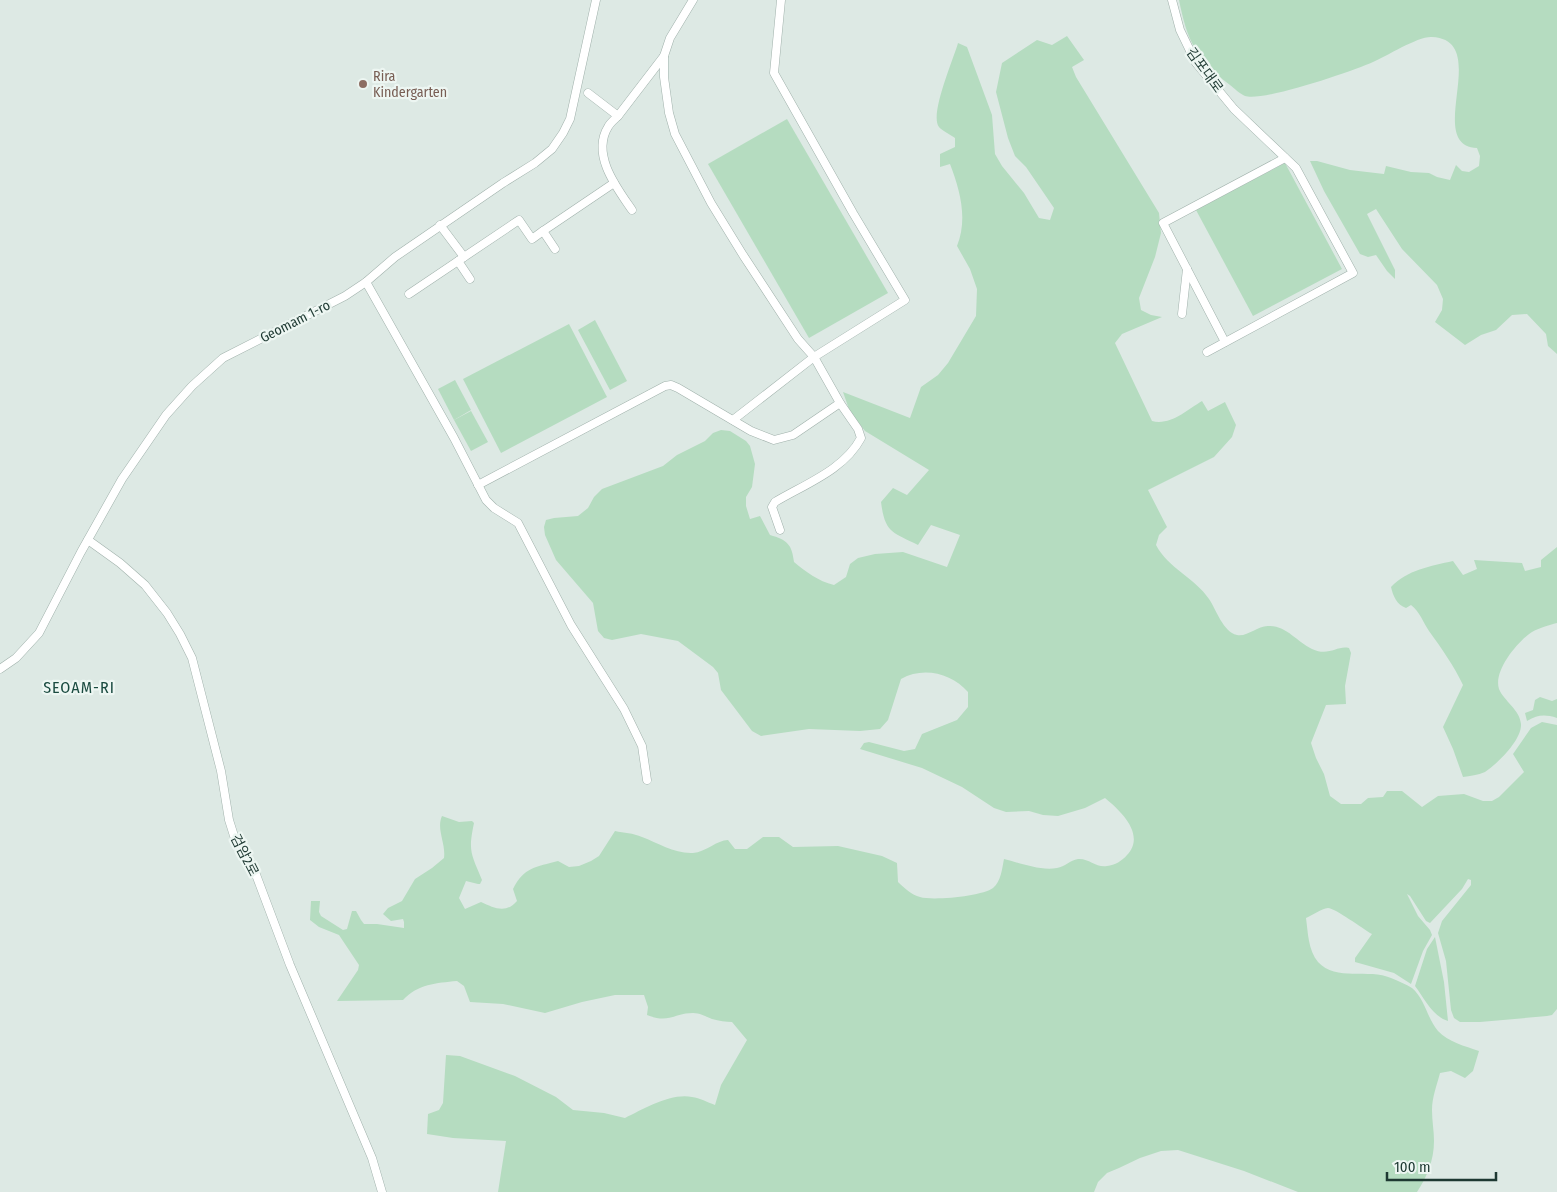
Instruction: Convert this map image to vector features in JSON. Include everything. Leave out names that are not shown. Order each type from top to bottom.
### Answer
[{"type":"street","name":"Geomam 1-ro","points":[[0,670],[16,658],[39,633],[122,479],[166,415],[206,373],[223,358],[338,299],[366,282],[395,257],[535,163],[552,149],[570,119],[596,0]]},
{"type":"street","points":[[693,0],[670,38],[664,56],[664,76],[669,113],[675,134],[711,203],[798,339],[814,357],[861,438],[858,445],[832,470],[775,502],[772,507],[780,530]]},
{"type":"street","points":[[733,420],[814,357],[906,300],[853,214],[774,73],[781,0]]},
{"type":"street","name":"김포대로","points":[[1172,0],[1180,30],[1196,63],[1234,109],[1296,168],[1353,273],[1226,342]]},
{"type":"street","points":[[632,210],[614,183],[603,159],[603,143],[607,128],[664,56]]},
{"type":"street","points":[[588,93],[618,116]]},
{"type":"street","points":[[1207,352],[1226,342],[1163,223],[1286,158]]},
{"type":"street","points":[[409,294],[519,220],[532,239],[614,183]]},
{"type":"street","points":[[440,225],[461,259],[470,279]]},
{"type":"street","points":[[543,231],[555,249]]},
{"type":"street","points":[[1182,314],[1187,269]]},
{"type":"street","points":[[366,282],[450,430],[486,500],[494,508],[518,524],[562,608],[624,709],[642,746],[647,780]]},
{"type":"street","points":[[478,485],[664,386],[671,385],[678,388],[764,437],[774,440],[793,436],[840,403]]},
{"type":"street","name":"검암2로","points":[[88,540],[126,567],[156,598],[180,634],[192,658],[221,771],[229,820],[235,839],[255,872],[290,965],[372,1158],[382,1192]]},
{"type":"green space","points":[[1179,0],[1557,0],[1557,354],[1548,346],[1546,334],[1527,314],[1512,315],[1496,330],[1481,335],[1465,345],[1435,322],[1442,310],[1443,299],[1437,285],[1402,249],[1376,209],[1367,214],[1395,270],[1395,279],[1376,255],[1368,257],[1360,254],[1324,191],[1310,161],[1317,161],[1350,170],[1384,174],[1386,166],[1411,172],[1429,173],[1450,180],[1456,165],[1462,171],[1469,172],[1479,166],[1480,156],[1477,148],[1462,142],[1456,130],[1455,112],[1459,73],[1457,55],[1449,43],[1432,37],[1426,38],[1347,72],[1288,90],[1255,97],[1245,96],[1218,76],[1201,58],[1190,38]]},
{"type":"green space","points":[[1067,36],[1084,60],[1072,67],[1076,77],[1159,213],[1161,233],[1155,257],[1139,298],[1141,310],[1151,315],[1162,317],[1122,334],[1115,343],[1152,421],[1159,422],[1172,419],[1202,401],[1208,411],[1225,402],[1236,425],[1232,437],[1214,457],[1148,490],[1167,527],[1159,535],[1156,545],[1174,567],[1203,592],[1224,625],[1232,633],[1241,635],[1269,626],[1287,631],[1307,646],[1318,651],[1349,648],[1351,653],[1345,686],[1346,704],[1326,705],[1311,743],[1324,774],[1330,796],[1341,804],[1361,804],[1368,798],[1383,797],[1387,791],[1402,791],[1422,807],[1438,796],[1464,794],[1483,801],[1492,801],[1499,797],[1524,772],[1513,754],[1531,728],[1542,722],[1557,725],[1557,1009],[1552,1015],[1547,1016],[1480,1022],[1460,1022],[1454,1018],[1451,1010],[1446,961],[1438,933],[1442,921],[1471,885],[1471,880],[1468,879],[1462,889],[1430,923],[1426,921],[1407,894],[1418,916],[1432,935],[1423,951],[1411,984],[1394,973],[1355,962],[1355,958],[1372,934],[1343,915],[1328,908],[1306,918],[1312,952],[1318,962],[1325,968],[1334,972],[1382,975],[1407,985],[1416,992],[1434,1026],[1442,1035],[1479,1051],[1473,1071],[1465,1078],[1451,1071],[1440,1073],[1432,1105],[1433,1155],[1427,1174],[1417,1192],[1298,1192],[1244,1171],[1178,1150],[1161,1151],[1107,1173],[1098,1182],[1094,1192],[498,1192],[506,1141],[453,1138],[427,1134],[428,1114],[439,1110],[443,1103],[446,1055],[460,1056],[515,1076],[556,1097],[573,1110],[604,1113],[625,1118],[675,1097],[684,1096],[701,1099],[715,1105],[721,1085],[747,1040],[732,1022],[715,1020],[701,1014],[686,1013],[666,1018],[647,1015],[648,1007],[644,995],[615,995],[545,1013],[503,1004],[470,1002],[464,986],[457,981],[421,987],[403,1000],[337,1001],[358,970],[359,965],[339,935],[319,927],[310,920],[311,901],[320,901],[319,912],[321,916],[343,930],[347,929],[352,911],[356,911],[364,924],[404,928],[403,919],[391,921],[383,914],[388,908],[402,901],[415,879],[444,858],[440,826],[442,816],[459,822],[472,821],[474,823],[471,847],[475,864],[482,880],[480,884],[466,881],[459,898],[465,909],[481,902],[500,909],[513,905],[517,901],[513,889],[526,872],[558,861],[569,867],[579,866],[591,861],[599,856],[615,831],[639,836],[673,850],[686,853],[702,851],[728,840],[735,849],[747,849],[763,837],[779,837],[793,847],[838,846],[882,856],[897,863],[898,882],[911,893],[926,898],[958,897],[988,891],[996,885],[1002,871],[1004,859],[1050,869],[1078,859],[1086,860],[1099,866],[1107,866],[1121,861],[1132,847],[1134,839],[1129,824],[1124,816],[1105,798],[1085,808],[1058,816],[1043,815],[1029,811],[1006,812],[994,808],[962,787],[922,768],[860,749],[864,743],[869,742],[904,751],[915,749],[922,734],[957,720],[968,707],[968,692],[954,681],[937,674],[919,673],[901,679],[888,720],[880,729],[860,731],[809,729],[761,736],[752,731],[721,690],[718,673],[713,667],[678,641],[641,634],[612,640],[604,638],[598,631],[593,603],[556,560],[545,535],[544,527],[546,520],[578,516],[588,508],[594,497],[602,489],[663,466],[677,455],[705,441],[713,433],[721,430],[730,431],[746,441],[750,446],[755,464],[752,487],[746,497],[746,506],[750,519],[760,516],[770,535],[785,541],[792,551],[794,562],[812,576],[834,585],[846,577],[850,564],[858,558],[875,554],[903,552],[947,567],[960,535],[931,525],[918,545],[891,530],[885,520],[881,502],[893,488],[907,495],[929,470],[865,431],[850,412],[843,392],[910,418],[921,387],[938,375],[948,363],[976,316],[977,289],[970,269],[957,246],[962,225],[960,194],[950,164],[940,167],[940,154],[955,147],[955,138],[939,127],[937,111],[943,86],[958,43],[967,47],[992,115],[995,154],[1002,166],[1024,193],[1039,218],[1050,220],[1054,208],[1026,167],[1015,156],[1008,138],[996,92],[1002,63],[1037,40],[1052,45]]},
{"type":"green space","points":[[787,119],[888,293],[809,338],[708,164]]},
{"type":"green space","points":[[1285,163],[1342,269],[1253,316],[1196,210]]},
{"type":"green space","points":[[595,320],[627,381],[610,390],[578,330]]},
{"type":"green space","points":[[569,324],[607,397],[501,453],[463,379]]},
{"type":"green space","points":[[455,380],[471,410],[454,420],[438,389]]},
{"type":"green space","points":[[471,411],[488,442],[471,451],[454,420]]},
{"type":"green space","points":[[1557,547],[1557,623],[1532,632],[1520,642],[1503,665],[1498,682],[1499,689],[1504,698],[1518,714],[1521,724],[1520,730],[1513,744],[1496,763],[1485,772],[1463,777],[1443,727],[1463,685],[1452,664],[1417,611],[1411,605],[1406,608],[1400,605],[1394,597],[1391,587],[1404,576],[1428,567],[1453,561],[1463,575],[1477,569],[1474,560],[1522,563],[1525,571],[1541,567],[1541,560]]},
{"type":"green space","points":[[1540,697],[1552,701],[1557,699],[1557,718],[1541,716],[1527,721],[1525,713],[1533,710],[1535,700]]},
{"type":"green space","points":[[1435,937],[1444,982],[1448,1021],[1442,1019],[1433,1011],[1415,986],[1427,949]]},
{"type":"place","name":"Rira Kindergarten","points":[[363,84]]},
{"type":"district","name":"SEOAM-RI","points":[[79,687]]}]
